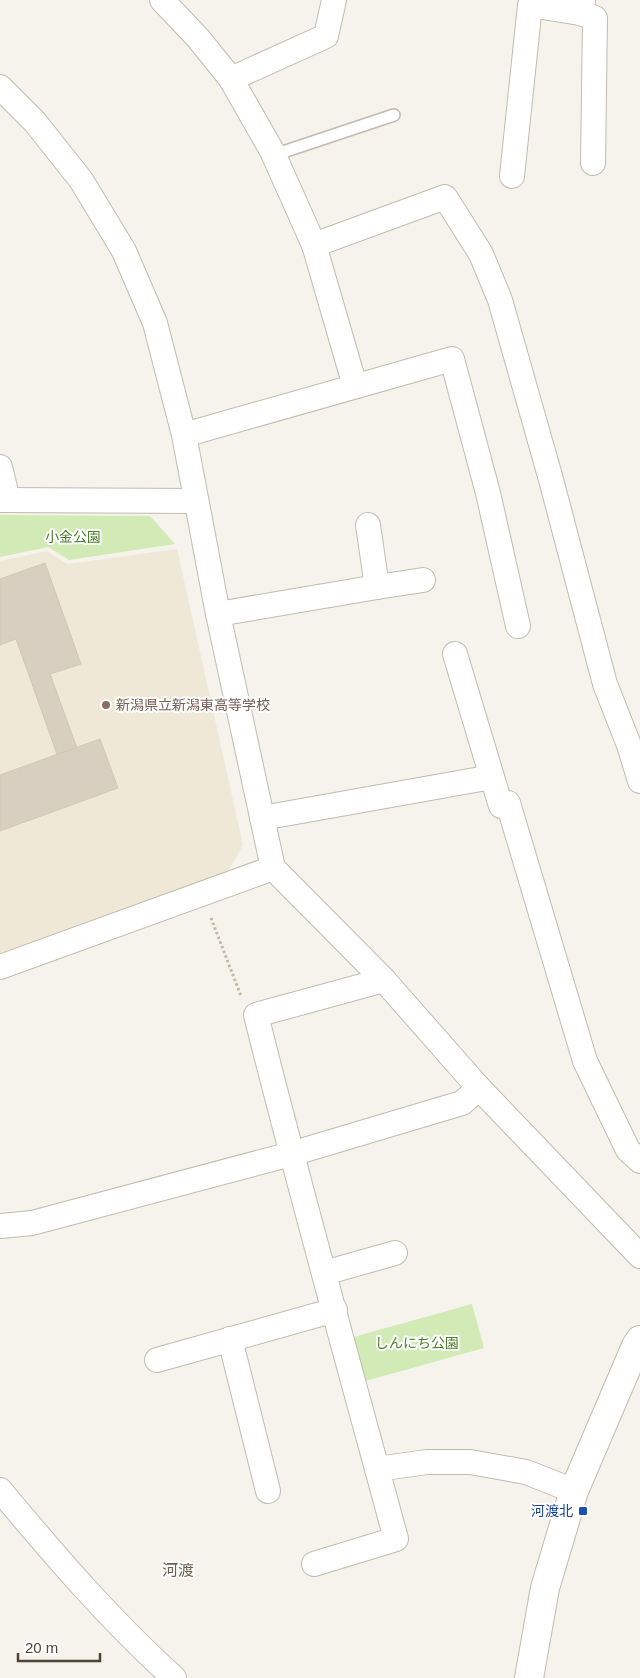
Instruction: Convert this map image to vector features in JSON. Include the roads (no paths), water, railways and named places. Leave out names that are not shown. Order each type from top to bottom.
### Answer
[{"type":"street","points":[[162,0],[198,38],[231,79],[274,155],[314,245],[355,386]]},
{"type":"street","points":[[231,79],[326,36],[334,0]]},
{"type":"street","points":[[512,176],[530,5],[582,6],[595,18],[592,164]]},
{"type":"street","points":[[0,87],[35,122],[81,180],[124,251],[155,323],[184,434],[218,614],[273,868],[384,980],[479,1088],[640,1256]]},
{"type":"street","points":[[314,245],[445,197],[481,254],[500,300],[550,476],[605,684],[629,745],[640,781]]},
{"type":"street","points":[[184,434],[452,359],[488,492],[518,626]]},
{"type":"street","points":[[0,467],[4,500],[196,501]]},
{"type":"street","points":[[368,525],[378,587]]},
{"type":"street","points":[[218,614],[423,580]]},
{"type":"street","points":[[455,654],[501,806],[508,803],[585,1061],[628,1150],[640,1161]]},
{"type":"street","points":[[262,818],[492,778]]},
{"type":"street","points":[[0,967],[273,868]]},
{"type":"street","points":[[314,1564],[396,1539],[291,1154],[256,1015],[384,980]]},
{"type":"street","points":[[0,1226],[32,1224],[291,1154],[462,1103],[479,1088]]},
{"type":"street","points":[[324,1273],[395,1253]]},
{"type":"street","points":[[157,1360],[335,1310]]},
{"type":"street","points":[[230,1340],[268,1491]]},
{"type":"street","points":[[529,1678],[545,1588],[574,1491],[640,1340]]},
{"type":"street","points":[[377,1469],[427,1462],[470,1462],[526,1472],[574,1491]]},
{"type":"street","points":[[0,1490],[53,1554],[146,1652],[174,1678]]},
{"type":"lane","points":[[274,155],[394,115]]},
{"type":"place","name":"新潟県立新潟東高等学校","points":[[106,705]]},
{"type":"place","name":"河渡北","points":[[583,1511]]},
{"type":"district","name":"河渡","points":[[178,1570]]},
{"type":"park label","name":"小金公園","points":[[73,537]]},
{"type":"park label","name":"しんにち公園","points":[[417,1343]]}]
